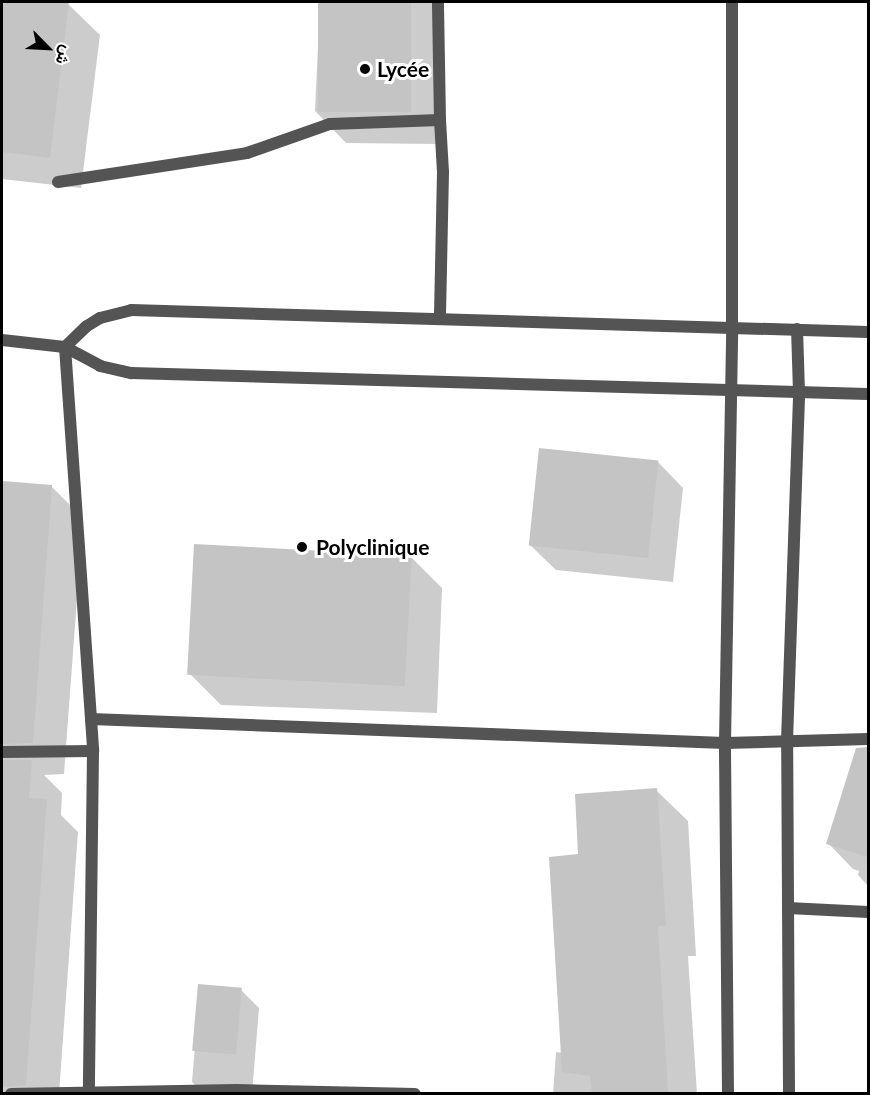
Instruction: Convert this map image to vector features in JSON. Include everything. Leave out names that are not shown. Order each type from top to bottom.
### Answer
[{"type":"street","points":[[438,2],[443,172],[440,317]]},
{"type":"street","points":[[728,1094],[725,743],[732,327],[732,2]]},
{"type":"street","points":[[58,182],[247,153],[330,124],[440,120]]},
{"type":"street","points":[[65,347],[87,326],[100,318],[131,310],[440,317],[868,332]]},
{"type":"street","points":[[789,1094],[787,741],[799,392],[797,329]]},
{"type":"street","points":[[2,340],[65,347],[99,366],[132,373],[868,394]]},
{"type":"street","points":[[65,347],[93,751],[89,1093]]},
{"type":"street","points":[[91,719],[725,743],[868,740]]},
{"type":"street","points":[[2,752],[93,751]]},
{"type":"street","points":[[788,908],[868,912]]},
{"type":"street","points":[[11,1094],[236,1090],[415,1094]]},
{"type":"building","points":[[2,2],[69,2],[50,158],[2,152]]},
{"type":"building","points":[[318,2],[411,2],[411,112],[318,112]]},
{"type":"building","points":[[539,448],[658,461],[648,558],[529,545]]},
{"type":"building","points":[[2,481],[52,485],[33,743],[2,744]]},
{"type":"building","points":[[194,544],[412,555],[405,686],[187,675]]},
{"type":"building","points":[[868,747],[868,857],[826,844],[856,748]]},
{"type":"building","points":[[2,760],[32,760],[29,798],[47,799],[26,1085],[7,1087],[2,1086]]},
{"type":"building","points":[[657,788],[666,926],[658,926],[668,1092],[592,1094],[590,1076],[562,1072],[549,857],[578,854],[575,794]]},
{"type":"building","points":[[198,984],[242,988],[236,1055],[192,1051]]},
{"type":"place","name":"Lycée","points":[[365,69]]},
{"type":"place","name":"Polyclinique","points":[[302,547]]}]
